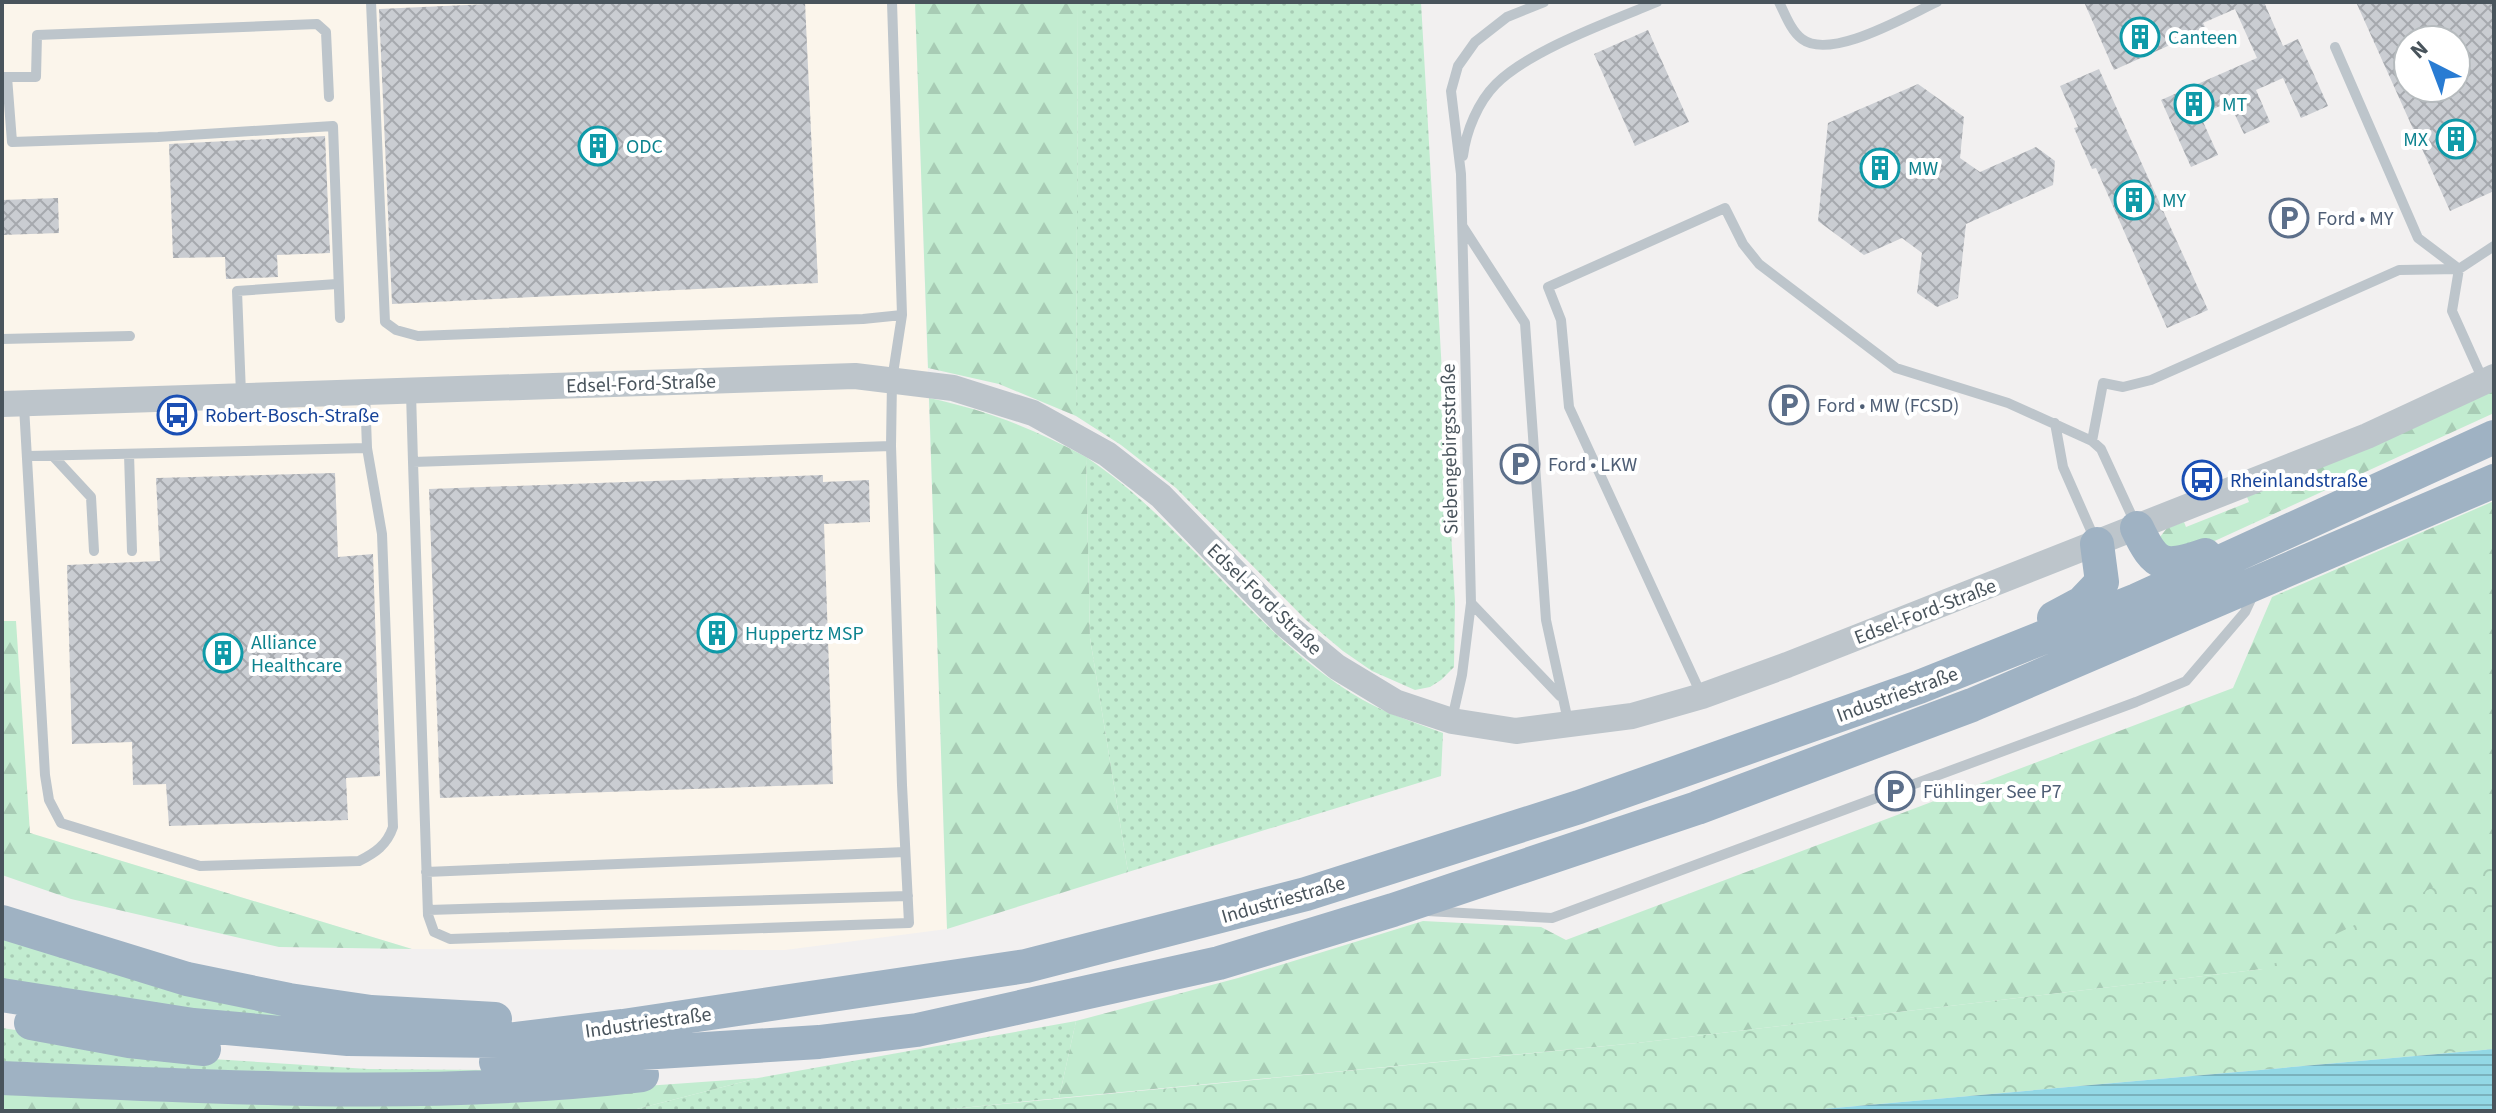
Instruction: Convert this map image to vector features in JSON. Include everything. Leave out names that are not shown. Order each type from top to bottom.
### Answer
[{"type":"highway","name":"Industriestraße","points":[[2,995],[193,1025],[348,1039],[498,1041],[623,1026],[1026,966],[1306,894],[1579,807],[1919,687],[2137,600],[2494,437]]},
{"type":"highway","name":"Industriestraße","points":[[2,1018],[129,1041],[264,1055],[475,1063],[819,1042],[917,1030],[1219,963],[1393,910],[1697,808],[1972,705],[2494,481]]},
{"type":"highway","points":[[2137,528],[2148,552],[2160,563],[2178,564],[2323,515]]},
{"type":"highway","points":[[1919,687],[2082,603],[2102,582],[2097,544]]},
{"type":"highway","points":[[2,922],[187,979],[289,1000],[371,1012],[623,1026]]},
{"type":"highway","points":[[2,1078],[258,1088],[443,1088],[587,1081],[734,1064],[819,1042]]},
{"type":"street","name":"Edsel-Ford-Straße","points":[[13,404],[855,376],[953,388],[1033,413],[1107,454],[1161,496],[1286,625],[1337,667],[1395,702],[1452,721],[1516,731],[1632,716],[1702,696],[2367,436],[2489,380]]},
{"type":"lane","points":[[371,2],[385,322],[396,330],[418,336],[902,315]]},
{"type":"lane","points":[[411,391],[426,872],[428,910],[434,932],[450,939],[909,923],[891,446],[892,380],[902,315],[892,2]]},
{"type":"lane","points":[[1461,174],[1451,91],[1458,66],[1475,42],[1507,17],[1544,2]]},
{"type":"lane","points":[[1461,174],[1464,147],[1475,113],[1494,86],[1512,70],[1657,2]]},
{"type":"lane","points":[[1779,2],[1789,23],[1803,40],[1820,46],[1845,43],[1937,2]]},
{"type":"lane","points":[[329,97],[326,32],[317,24],[37,35],[36,77],[5,77],[6,129],[12,142],[333,126],[340,318]]},
{"type":"lane","points":[[2335,47],[2418,238],[2459,269]]},
{"type":"lane","name":"Siebengebirgsstraße","points":[[1452,721],[1462,675],[1471,603],[1461,174]]},
{"type":"lane","points":[[1702,696],[1569,407],[1561,320],[1548,287],[1725,208],[1743,244],[1759,264],[1896,368],[2008,403],[2092,441],[2101,449],[2137,528]]},
{"type":"lane","points":[[1462,225],[1525,323],[1546,620],[1568,724]]},
{"type":"lane","points":[[2092,441],[2103,383],[2123,387],[2151,380],[2399,270],[2459,269],[2494,246]]},
{"type":"lane","points":[[2459,269],[2452,311],[2489,380]]},
{"type":"lane","points":[[241,398],[237,291],[337,284]]},
{"type":"lane","points":[[2,339],[130,336]]},
{"type":"lane","points":[[13,404],[29,456],[45,775],[49,800],[61,823],[200,866],[359,861],[376,852],[389,838],[393,827],[382,534],[367,448],[365,393]]},
{"type":"lane","points":[[2055,423],[2063,467],[2097,544]]},
{"type":"lane","points":[[413,462],[891,446]]},
{"type":"lane","points":[[29,456],[367,448]]},
{"type":"lane","points":[[129,454],[132,551]]},
{"type":"lane","points":[[53,456],[91,497],[94,551]]},
{"type":"lane","points":[[1393,910],[1552,918],[2136,702],[2186,681],[2245,612],[2257,584]]},
{"type":"lane","points":[[1471,603],[1560,696]]},
{"type":"lane","points":[[426,872],[905,852]]},
{"type":"lane","points":[[428,910],[908,896]]},
{"type":"shaded area","points":[[2,2],[915,2],[947,929],[785,950],[412,949],[2,825]]},
{"type":"green space","points":[[915,2],[1078,2],[1076,416],[999,384],[928,368]]},
{"type":"green space","points":[[1078,2],[1421,2],[1455,602],[1454,667],[1430,687],[1415,690],[1372,671],[1343,651],[1306,620],[1176,488],[1121,445],[1076,416]]},
{"type":"green space","points":[[2494,390],[2494,413],[2219,539],[2187,553],[2171,555],[2160,537],[2167,528],[2184,522],[2186,527],[2249,502],[2247,497]]},
{"type":"green space","points":[[929,398],[1010,422],[1086,457],[1090,638],[1128,872],[947,929]]},
{"type":"green space","points":[[1086,457],[1158,515],[1256,615],[1325,675],[1373,705],[1443,733],[1441,776],[1128,872],[1090,638]]},
{"type":"green space","points":[[2494,501],[2494,972],[2263,969],[1637,1043],[1059,1098],[1076,1021],[1238,978],[1423,921],[1541,927],[1566,940],[2233,688],[2272,597]]},
{"type":"green space","points":[[2,621],[16,621],[30,833],[412,949],[279,947],[71,899],[2,875]]},
{"type":"green space","points":[[2494,858],[2494,1049],[1801,1111],[931,1111],[1637,1043],[2263,969]]},
{"type":"green space","points":[[2,932],[381,1031],[2,988]]},
{"type":"green space","points":[[1076,1021],[1059,1098],[931,1111],[629,1111],[758,1078]]},
{"type":"green space","points":[[2,1028],[212,1059],[368,1069],[490,1070],[486,1078],[2,1068]]},
{"type":"green space","points":[[758,1078],[629,1111],[2,1111],[2,1091],[506,1096]]},
{"type":"water","points":[[2494,1049],[2494,1111],[1801,1111]]},
{"type":"building","name":"ODC","points":[[533,2],[805,2],[818,283],[392,304],[379,9]]},
{"type":"building","points":[[2084,2],[2264,2],[2283,46],[2298,39],[2328,106],[2301,118],[2283,78],[2256,90],[2270,122],[2244,134],[2229,102],[2200,115],[2218,155],[2191,167],[2161,100],[2257,58],[2235,9],[2203,23],[2206,29],[2114,70]]},
{"type":"building","name":"MX","points":[[2356,2],[2494,2],[2494,191],[2450,211],[2402,104],[2472,104],[2472,24],[2392,24],[2392,82]]},
{"type":"building","points":[[1648,30],[1689,122],[1635,146],[1594,54]]},
{"type":"building","name":"MY","points":[[2099,69],[2208,310],[2167,328],[2096,168],[2092,169],[2060,86]]},
{"type":"building","name":"MW","points":[[1918,84],[1964,117],[1960,158],[1980,172],[2036,147],[2055,161],[2053,185],[1966,224],[1958,298],[1937,307],[1917,293],[1922,253],[1902,238],[1864,255],[1818,221],[1828,123]]},
{"type":"building","points":[[325,136],[330,253],[277,255],[278,277],[226,279],[225,257],[173,258],[169,144]]},
{"type":"building","points":[[58,198],[59,233],[2,235],[2,200]]},
{"type":"building","name":"Alliance Healthcare","points":[[335,473],[338,557],[373,554],[380,776],[346,778],[348,820],[169,826],[166,784],[133,785],[132,742],[72,744],[67,565],[160,561],[156,478]]},
{"type":"building","points":[[823,475],[823,482],[869,480],[870,522],[824,524],[833,784],[440,798],[429,489]]},
{"type":"place","name":"Canteen","points":[[2140,37]]},
{"type":"place","name":"MT","points":[[2194,104]]},
{"type":"place","name":"MX","points":[[2456,139]]},
{"type":"place","name":"ODC","points":[[598,146]]},
{"type":"place","name":"MW","points":[[1880,168]]},
{"type":"place","name":"MY","points":[[2134,200]]},
{"type":"place","name":"Ford • MY","points":[[2289,218]]},
{"type":"place","name":"Ford • MW (FCSD)","points":[[1789,405]]},
{"type":"place","name":"Robert-Bosch-Straße","points":[[177,415]]},
{"type":"place","name":"Ford • LKW","points":[[1520,464]]},
{"type":"place","name":"Rheinlandstraße","points":[[2202,480]]},
{"type":"place","name":"Huppertz MSP","points":[[717,633]]},
{"type":"place","name":"Alliance Healthcare","points":[[223,653]]},
{"type":"place","name":"Fühlinger See P7","points":[[1895,791]]}]
